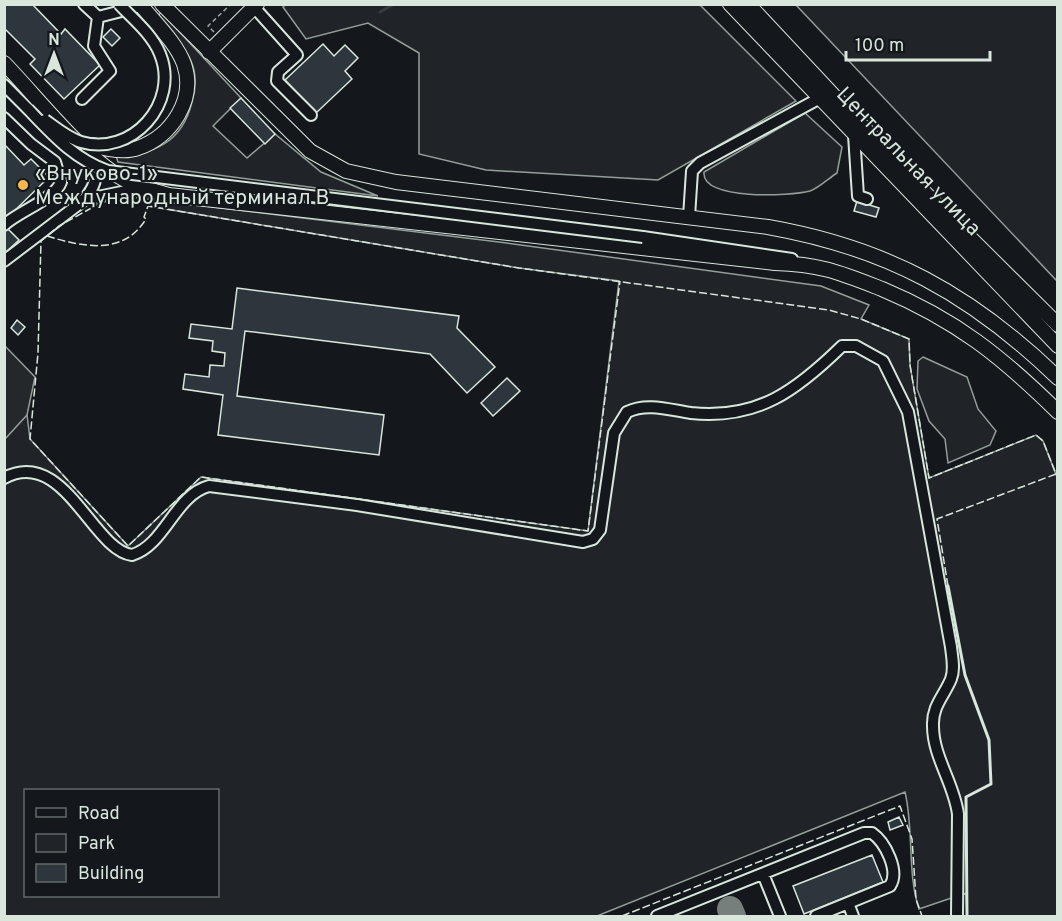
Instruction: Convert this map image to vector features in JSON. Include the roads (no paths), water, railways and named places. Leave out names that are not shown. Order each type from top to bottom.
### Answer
[{"type":"main road","points":[[162,4],[310,151],[346,171],[448,189],[689,217],[806,234],[885,259],[963,299],[1010,333],[1058,378]]},
{"type":"main road","name":"Центральная улица","points":[[730,4],[1058,346]]},
{"type":"main road","name":"Центральная улица","points":[[748,4],[920,188],[1058,325]]},
{"type":"main road","points":[[76,140],[100,147],[137,149],[168,130],[183,108],[187,91],[184,65],[175,49],[141,5]]},
{"type":"main road","points":[[209,52],[256,6]]},
{"type":"main road","points":[[4,63],[93,156],[117,175],[144,188],[169,195],[742,260],[811,264],[888,292],[957,326],[994,352],[1058,412]]},
{"type":"street","points":[[84,4],[98,17]]},
{"type":"street","points":[[28,109],[69,136],[81,142],[98,144],[110,144],[128,138],[148,122],[163,95],[165,82],[162,59],[152,40],[119,4]]},
{"type":"street","points":[[98,17],[141,5]]},
{"type":"street","points":[[256,6],[297,55],[278,72],[277,81],[311,115]]},
{"type":"street","points":[[82,99],[110,72],[94,46],[98,17]]},
{"type":"street","points":[[4,85],[69,150],[108,171],[644,237],[791,258],[811,264]]},
{"type":"street","points":[[689,217],[692,171],[700,164],[820,98]]},
{"type":"street","points":[[4,118],[31,144],[55,162],[61,182],[56,192],[18,213],[4,225]]},
{"type":"street","points":[[854,135],[858,196],[867,199]]},
{"type":"street","points":[[4,261],[83,201],[91,191],[96,178],[93,156]]},
{"type":"street","points":[[83,201],[144,188]]},
{"type":"street","points":[[4,478],[15,473],[29,471],[46,478],[76,502],[113,546],[132,555],[144,549],[192,497],[209,486],[357,505],[583,542],[593,539],[600,531],[614,433],[627,412],[651,407],[713,415],[736,413],[800,384],[842,346],[855,346],[883,361],[910,418],[951,647],[953,672],[934,710],[933,726],[938,756],[955,798],[958,814],[957,916]]},
{"type":"street","points":[[657,916],[864,833],[872,833],[883,844],[892,868],[893,881],[890,886],[816,916]]},
{"type":"street","points":[[763,873],[780,916]]},
{"type":"street","points":[[848,903],[853,916]]},
{"type":"waterway","points":[[380,12],[394,4]]},
{"type":"place","name":"«Внуково-1» Международный терминал B","points":[[23,185]]}]
